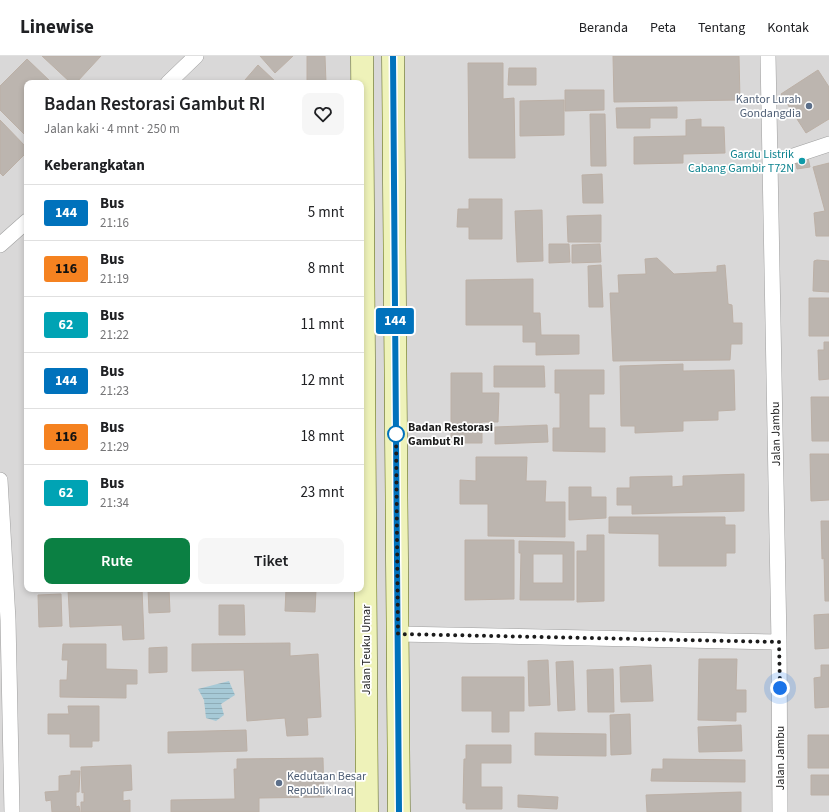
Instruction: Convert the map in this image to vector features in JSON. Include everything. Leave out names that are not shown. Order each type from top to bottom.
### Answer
[{"type":"street","points":[[171,80],[196,56]]},
{"type":"street","name":"Jalan Teuku Umar","points":[[362,56],[362,80]]},
{"type":"street","points":[[393,56],[399,812]]},
{"type":"street","name":"Jalan Jambu","points":[[768,56],[772,163],[780,812]]},
{"type":"street","points":[[772,163],[829,144]]},
{"type":"street","points":[[0,253],[6,241],[24,224]]},
{"type":"street","points":[[364,282],[395,282]]},
{"type":"street","name":"Jalan Teuku Umar","points":[[364,387],[367,812]]},
{"type":"street","points":[[0,480],[8,620],[12,812]]},
{"type":"street","points":[[366,596],[398,595]]},
{"type":"street","points":[[398,634],[779,642]]},
{"type":"shaded area","points":[[0,56],[829,56],[829,812],[0,812]]},
{"type":"water","points":[[229,681],[235,695],[221,704],[224,715],[216,721],[206,718],[204,700],[198,689]]},
{"type":"building","points":[[42,56],[101,56],[79,80],[68,80]]},
{"type":"building","points":[[260,56],[293,56],[275,73]]},
{"type":"building","points":[[307,56],[325,56],[326,80],[307,80]]},
{"type":"building","points":[[613,56],[739,56],[740,100],[614,102]]},
{"type":"building","points":[[27,59],[49,80],[24,80],[24,134],[0,110],[0,86]]},
{"type":"building","points":[[468,63],[503,63],[503,99],[514,98],[515,158],[469,158]]},
{"type":"building","points":[[258,65],[274,80],[245,80]]},
{"type":"building","points":[[509,68],[536,68],[536,85],[508,85]]},
{"type":"building","name":"Kantor Lurah Gondangdia","points":[[818,70],[829,87],[829,119],[806,133],[781,94]]},
{"type":"building","points":[[565,90],[604,90],[604,110],[565,111]]},
{"type":"building","points":[[564,100],[564,135],[520,136],[520,101]]},
{"type":"building","points":[[677,107],[677,118],[650,118],[650,128],[617,128],[616,108]]},
{"type":"building","points":[[590,114],[605,114],[606,166],[591,166]]},
{"type":"building","points":[[701,119],[701,127],[724,127],[725,153],[683,154],[683,163],[634,164],[634,137],[686,136],[686,120]]},
{"type":"building","points":[[0,120],[24,145],[24,155],[3,176],[0,173]]},
{"type":"building","name":"Gardu Listrik Cabang Gambir T72N","points":[[807,153],[810,167],[797,169],[794,156]]},
{"type":"building","points":[[829,163],[829,236],[816,236],[814,213],[825,211],[813,167]]},
{"type":"building","points":[[602,174],[603,203],[583,203],[582,175]]},
{"type":"building","points":[[469,199],[502,199],[502,239],[469,239],[469,227],[457,227],[458,209],[469,209]]},
{"type":"building","points":[[542,210],[543,261],[517,262],[515,211]]},
{"type":"building","points":[[601,215],[601,242],[568,242],[567,216]]},
{"type":"building","points":[[549,244],[569,244],[570,262],[549,263]]},
{"type":"building","points":[[600,244],[601,262],[572,263],[572,245]]},
{"type":"building","points":[[657,258],[674,274],[717,272],[717,266],[725,265],[728,304],[732,305],[733,323],[742,323],[742,344],[731,344],[730,360],[613,361],[610,293],[619,293],[618,275],[646,274],[645,259]]},
{"type":"building","points":[[814,261],[829,261],[829,292],[813,291]]},
{"type":"building","points":[[601,265],[603,307],[589,307],[588,266]]},
{"type":"building","points":[[533,279],[533,313],[540,313],[541,335],[579,335],[579,354],[536,355],[536,342],[523,342],[523,325],[466,325],[466,280]]},
{"type":"building","points":[[809,298],[829,298],[829,336],[809,336]]},
{"type":"building","points":[[824,342],[829,342],[829,379],[819,380],[818,350],[824,350]]},
{"type":"building","points":[[683,364],[683,371],[734,370],[735,410],[718,411],[718,420],[683,421],[683,431],[635,433],[635,426],[621,426],[620,366]]},
{"type":"building","points":[[494,366],[544,366],[545,387],[494,387]]},
{"type":"building","points":[[555,370],[604,370],[604,394],[589,394],[589,428],[605,428],[605,452],[553,451],[553,428],[560,428],[560,393],[555,393]]},
{"type":"building","points":[[451,373],[482,373],[482,393],[499,393],[498,422],[482,422],[482,443],[451,443]]},
{"type":"building","points":[[811,397],[829,397],[829,441],[812,441]]},
{"type":"building","points":[[547,425],[548,442],[495,444],[495,427]]},
{"type":"building","points":[[810,454],[829,454],[829,500],[811,501]]},
{"type":"building","points":[[476,457],[527,457],[526,481],[546,481],[545,502],[565,502],[565,537],[488,536],[488,504],[460,504],[460,480],[476,481]]},
{"type":"building","points":[[744,474],[744,511],[632,514],[632,505],[617,505],[617,488],[630,488],[630,477],[672,476],[672,487],[683,486],[683,476]]},
{"type":"building","points":[[569,487],[591,487],[591,497],[606,497],[606,518],[569,520]]},
{"type":"building","points":[[609,517],[725,517],[725,525],[735,525],[735,553],[726,553],[726,566],[659,566],[659,534],[609,533]]},
{"type":"building","points":[[821,521],[829,521],[829,601],[825,601]]},
{"type":"building","points":[[587,535],[604,535],[604,601],[577,602],[577,551],[587,551]]},
{"type":"building","points":[[465,540],[514,540],[514,599],[465,600]]},
{"type":"building","points":[[519,541],[574,542],[574,600],[520,600],[521,553],[519,553]],"holes":[[[533,554],[563,554],[563,583],[533,583]]]},
{"type":"building","points":[[68,592],[142,592],[144,639],[123,640],[122,625],[70,627]]},
{"type":"building","points":[[148,592],[169,592],[170,612],[149,613]]},
{"type":"building","points":[[286,592],[316,592],[315,612],[285,611]]},
{"type":"building","points":[[61,594],[62,626],[39,627],[38,595]]},
{"type":"building","points":[[219,605],[244,605],[245,635],[219,635]]},
{"type":"building","points":[[829,614],[829,648],[815,649],[814,615]]},
{"type":"building","points":[[290,643],[290,656],[318,654],[321,717],[307,718],[308,735],[287,736],[285,718],[247,721],[244,670],[192,671],[192,644]]},
{"type":"building","points":[[63,644],[106,644],[106,669],[137,670],[137,684],[126,684],[126,698],[60,697],[60,680],[67,680],[68,660],[62,660]]},
{"type":"building","points":[[167,647],[167,672],[149,673],[149,648]]},
{"type":"building","points":[[699,659],[737,659],[736,690],[746,690],[746,712],[736,712],[736,721],[698,720]]},
{"type":"building","points":[[548,660],[550,705],[529,706],[528,661]]},
{"type":"building","points":[[573,661],[575,710],[558,711],[556,662]]},
{"type":"building","points":[[651,665],[653,701],[621,702],[620,667]]},
{"type":"building","points":[[821,665],[829,665],[829,707],[815,708],[814,678],[821,677]]},
{"type":"building","points":[[613,669],[614,712],[588,712],[587,670]]},
{"type":"building","points":[[462,677],[524,677],[524,711],[509,711],[509,732],[492,732],[492,711],[462,711]]},
{"type":"building","points":[[68,706],[99,706],[99,741],[92,741],[92,747],[70,747],[70,734],[48,734],[48,714],[69,714]]},
{"type":"building","points":[[630,714],[631,754],[611,755],[610,715]]},
{"type":"building","points":[[741,725],[742,751],[699,752],[698,727]]},
{"type":"building","points":[[246,730],[247,751],[168,753],[168,732]]},
{"type":"building","points":[[535,733],[606,734],[606,756],[535,755]]},
{"type":"building","points":[[808,735],[829,735],[829,768],[808,768]]},
{"type":"building","points":[[466,745],[511,745],[511,763],[481,763],[481,787],[502,787],[502,809],[466,809],[466,803],[463,803],[464,759],[466,759]]},
{"type":"building","name":"Kedutaan Besar Republik Iraq","points":[[323,758],[324,797],[259,798],[259,812],[171,812],[171,800],[235,799],[234,769],[237,769],[237,759]]},
{"type":"building","points":[[663,759],[745,760],[745,782],[651,781],[652,769],[663,769]]},
{"type":"building","points":[[131,765],[132,790],[123,791],[123,801],[130,800],[130,812],[81,812],[81,802],[84,802],[84,792],[82,793],[81,767]]},
{"type":"building","points":[[71,771],[80,771],[79,792],[76,792],[76,807],[79,806],[80,812],[52,812],[51,800],[46,801],[45,792],[59,791],[59,776],[71,775]]},
{"type":"building","points":[[811,775],[829,775],[829,795],[811,795]]},
{"type":"building","points":[[741,792],[741,812],[647,812],[646,795]]},
{"type":"building","points":[[518,795],[558,797],[557,809],[518,807]]},
{"type":"bus line","name":"144","points":[[393,56],[399,812]]},
{"type":"place","name":"Kantor Lurah Gondangdia","points":[[809,106]]},
{"type":"place","name":"Gardu Listrik Cabang Gambir T72N","points":[[802,161]]},
{"type":"place","name":"Badan Restorasi Gambut RI","points":[[396,434]]},
{"type":"place","name":"Kedutaan Besar Republik Iraq","points":[[279,783]]},
{"type":"route","points":[[396,434],[398,634],[779,642],[780,688]]}]
